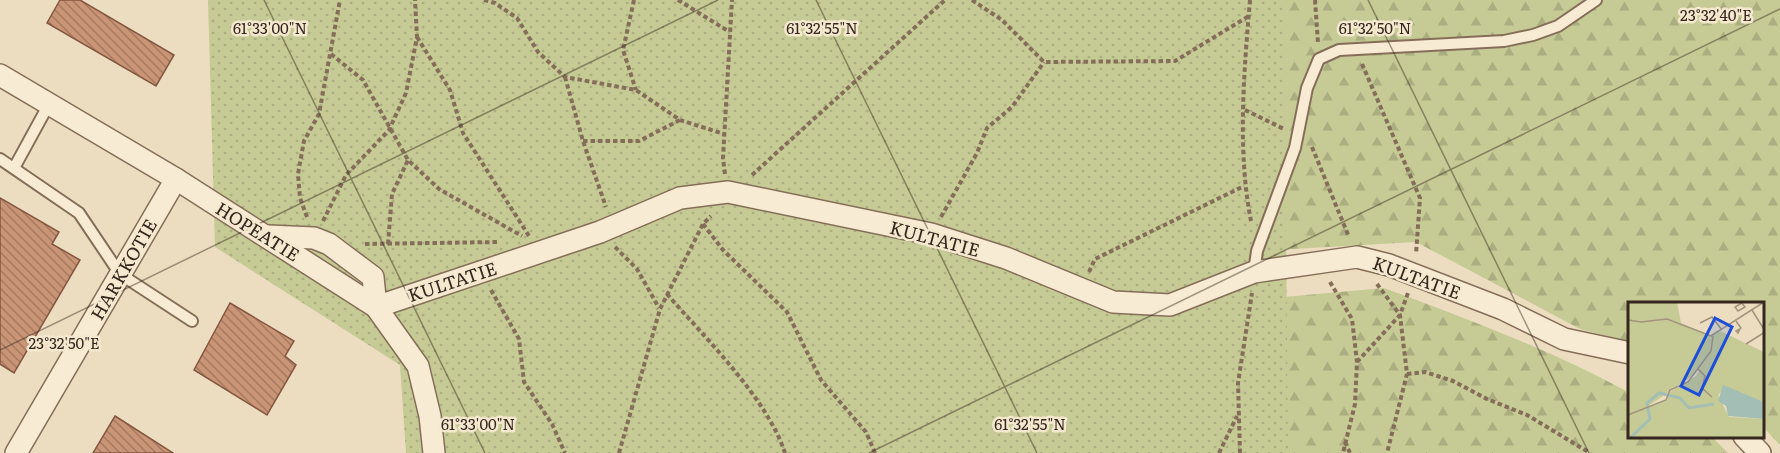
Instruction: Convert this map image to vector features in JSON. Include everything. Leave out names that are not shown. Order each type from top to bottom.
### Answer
[{"type":"street","name":"HOPEATIE","points":[[0,75],[176,179],[376,306],[418,366],[430,416],[434,453]]},
{"type":"street","name":"HARKKOTIE","points":[[16,453],[176,179]]},
{"type":"street","name":"KULTATIE","points":[[376,306],[607,229],[680,198],[728,192],[931,234],[1006,258],[1113,302],[1170,305],[1254,272],[1357,257],[1414,275],[1503,309],[1564,339],[1628,352]]},
{"type":"street","points":[[268,236],[321,241],[373,277],[376,306]]},
{"type":"street","points":[[1746,438],[1760,453]]},
{"type":"lane","points":[[1254,272],[1257,251],[1295,148],[1307,88],[1319,59],[1339,50],[1504,41],[1533,35],[1558,26],[1596,0]]},
{"type":"lane","points":[[14,168],[49,104]]},
{"type":"lane","points":[[0,159],[79,213],[120,274],[192,321]]},
{"type":"path","points":[[321,241],[300,198],[298,174],[304,141],[319,114],[340,0]]},
{"type":"path","points":[[321,241],[346,176],[389,130],[406,93],[417,38],[415,0]]},
{"type":"path","points":[[484,0],[495,3],[517,18],[537,52],[564,76],[636,90],[680,120],[724,134]]},
{"type":"path","points":[[495,3],[502,0]]},
{"type":"path","points":[[634,0],[623,50],[636,90]]},
{"type":"path","points":[[678,0],[729,31]]},
{"type":"path","points":[[728,192],[723,158],[732,0]]},
{"type":"path","points":[[619,453],[660,309],[703,224],[728,192],[761,169],[945,0]]},
{"type":"path","points":[[972,0],[1002,20],[1044,62],[1175,61],[1249,16]]},
{"type":"path","points":[[1251,0],[1245,110],[1244,186],[1257,251]]},
{"type":"path","points":[[1315,0],[1319,59]]},
{"type":"path","points":[[417,38],[450,90],[463,133],[533,242]]},
{"type":"path","points":[[1355,49],[1420,198],[1414,275],[1400,315],[1357,362]]},
{"type":"path","points":[[331,54],[363,80],[389,130],[408,160],[449,195],[533,242]]},
{"type":"path","points":[[931,234],[977,153],[987,128],[1012,107],[1044,62]]},
{"type":"path","points":[[564,76],[607,229],[637,269],[660,309]]},
{"type":"path","points":[[1245,110],[1285,129],[1298,132],[1311,145],[1357,257],[1400,315],[1407,374],[1387,453]]},
{"type":"path","points":[[583,141],[639,141],[680,120]]},
{"type":"path","points":[[388,244],[392,194],[408,160]]},
{"type":"path","points":[[1081,289],[1095,259],[1244,186]]},
{"type":"path","points":[[703,224],[723,250],[788,312],[821,380],[866,432],[875,453]]},
{"type":"path","points":[[321,241],[388,244],[510,242]]},
{"type":"path","points":[[522,242],[533,242]]},
{"type":"path","points":[[1324,262],[1331,285],[1352,319],[1357,362],[1355,404],[1343,453]]},
{"type":"path","points":[[481,272],[519,339],[524,382],[552,424],[565,453]]},
{"type":"path","points":[[1239,453],[1238,383],[1254,272]]},
{"type":"path","points":[[667,294],[734,372],[770,421],[785,453]]},
{"type":"path","points":[[1407,374],[1425,372],[1453,381],[1487,399],[1527,415],[1590,453]]},
{"type":"path","points":[[1219,453],[1237,416]]},
{"type":"path","points":[[1344,442],[1350,453]]},
{"type":"green space","points":[[208,0],[1284,0],[1288,453],[406,453],[400,365],[215,247]]},
{"type":"green space","points":[[252,0],[1780,0],[1780,445],[1765,429],[1765,302],[1628,302],[1628,341],[1580,329],[1416,242],[1257,251]]},
{"type":"green space","points":[[1384,288],[1540,349],[1628,392],[1628,438],[1713,438],[1728,453],[437,453],[1252,300]]},
{"type":"building","points":[[60,0],[80,0],[174,55],[156,86],[47,23]]},
{"type":"building","points":[[0,198],[59,232],[52,244],[80,260],[14,373],[0,364]]},
{"type":"building","points":[[230,303],[294,341],[285,356],[296,365],[267,415],[194,370]]},
{"type":"building","points":[[115,416],[173,453],[93,453]]}]
